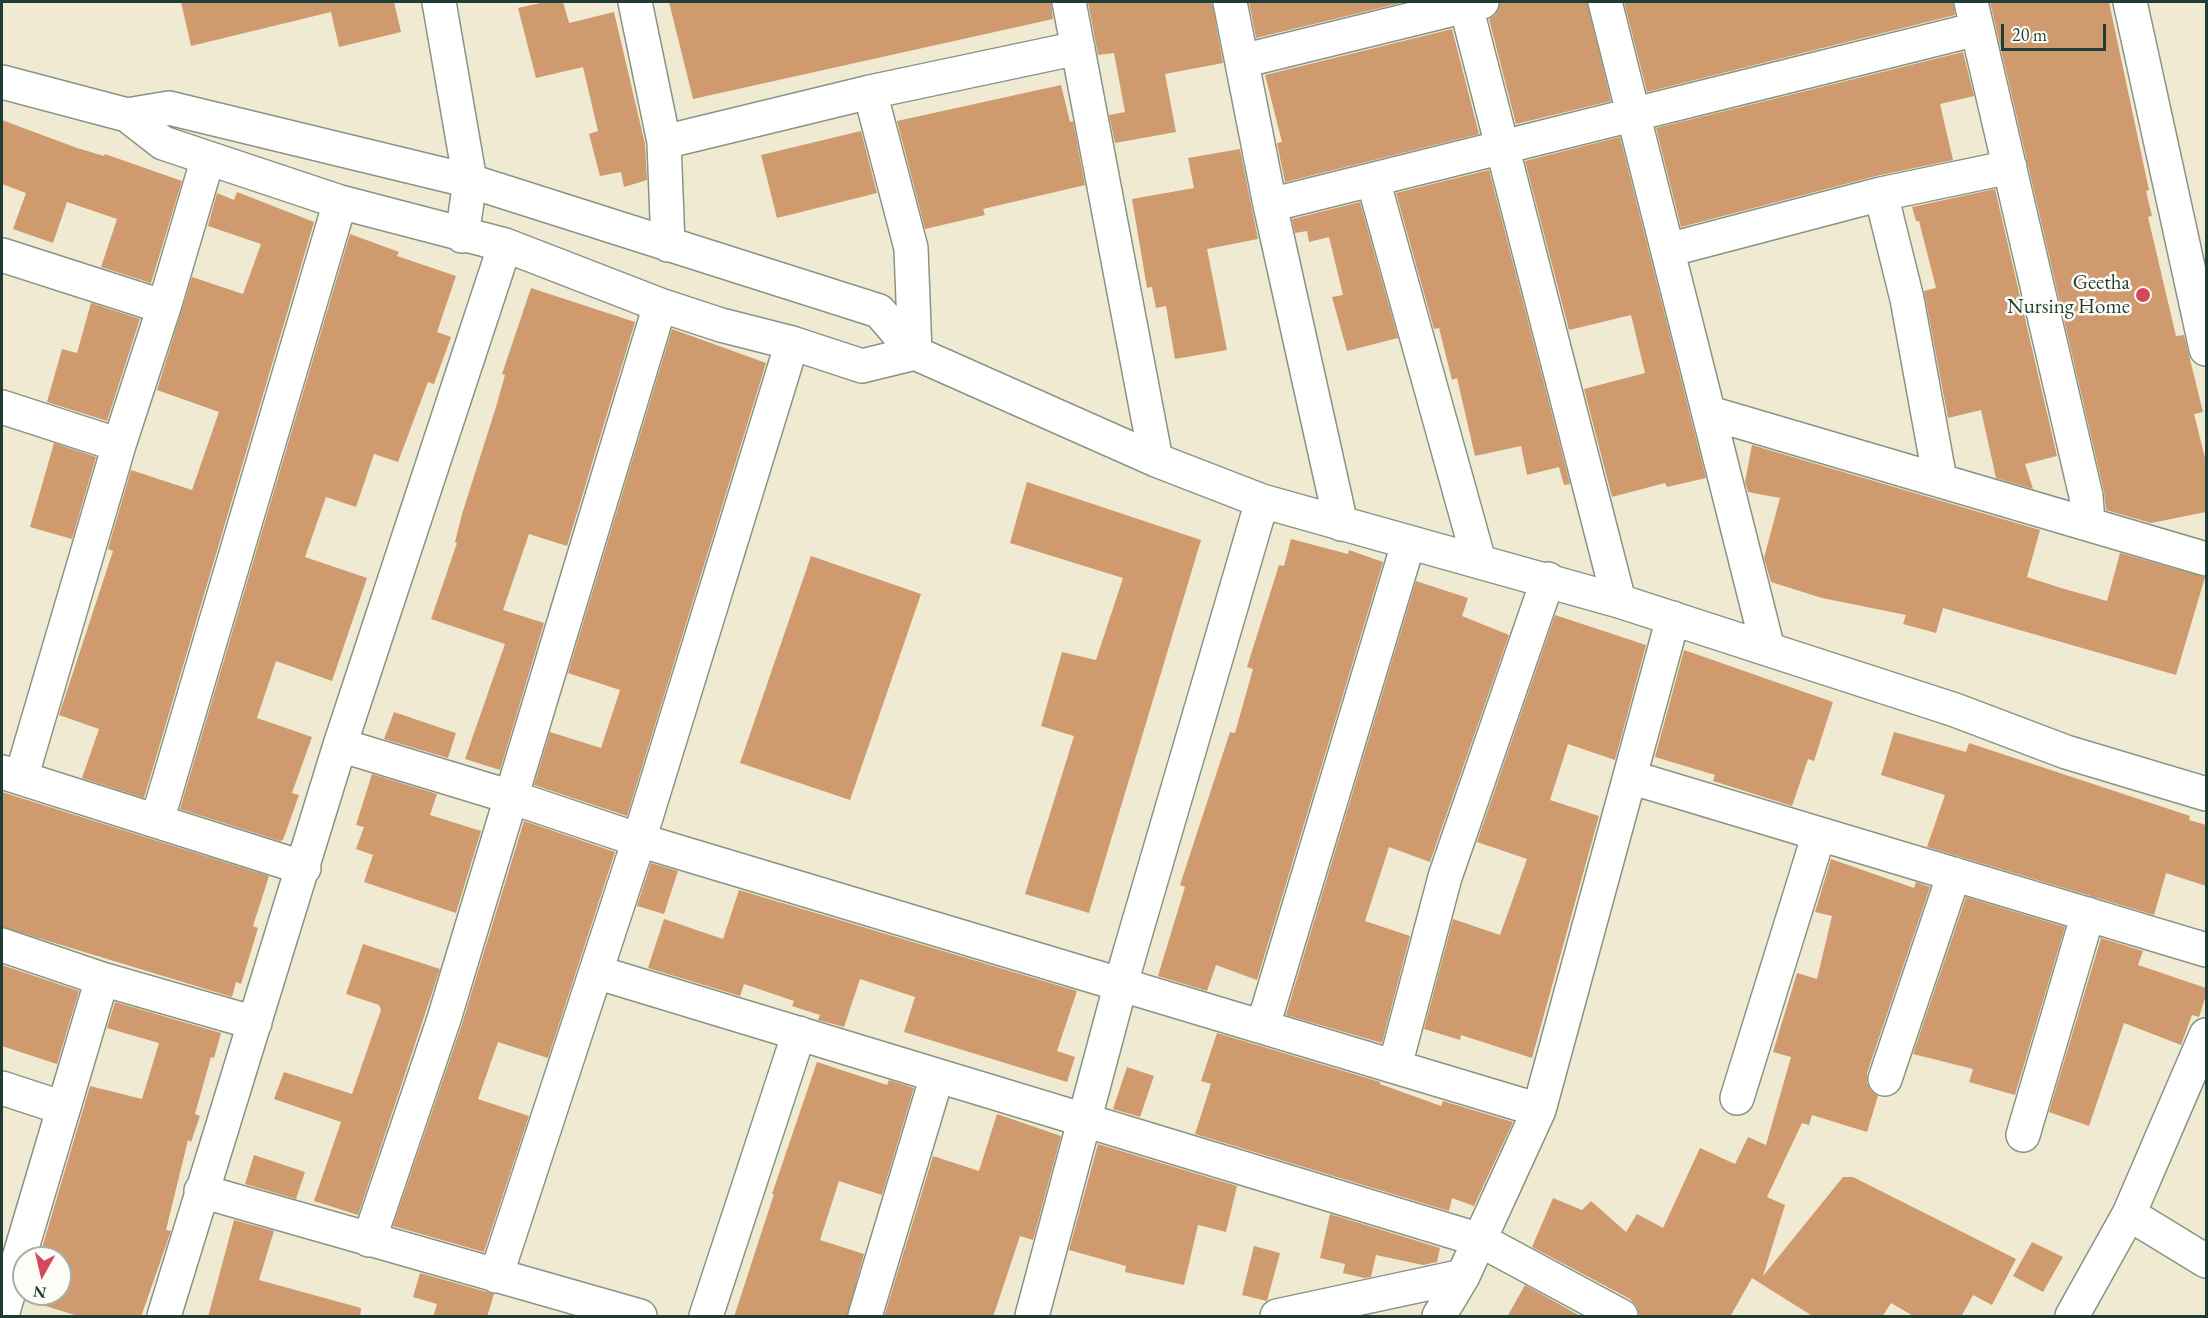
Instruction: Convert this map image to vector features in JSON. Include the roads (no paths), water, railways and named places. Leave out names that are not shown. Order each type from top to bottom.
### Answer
[{"type":"street","points":[[440,2],[470,181],[462,236]]},
{"type":"street","points":[[635,2],[664,142],[668,245]]},
{"type":"street","points":[[1069,2],[1156,460]]},
{"type":"street","points":[[1230,2],[1270,205],[1341,524]]},
{"type":"street","points":[[1605,2],[1768,649]]},
{"type":"street","points":[[2130,2],[2206,349]]},
{"type":"street","points":[[1242,61],[1474,4],[1504,147],[1619,601]]},
{"type":"street","points":[[1270,205],[1633,114],[1974,15],[2086,496],[2088,523]]},
{"type":"street","points":[[664,142],[870,92],[1078,48]]},
{"type":"street","points":[[2,82],[127,115],[163,143],[340,202],[462,236],[505,245],[660,305],[721,325],[792,343],[862,366],[915,353]]},
{"type":"street","points":[[870,92],[911,248],[915,353]]},
{"type":"street","points":[[127,115],[169,108],[470,181],[879,311],[915,353],[1156,460],[1262,501],[1408,544],[1548,579],[1619,601],[1955,710],[2066,752],[2206,794]]},
{"type":"street","points":[[208,158],[164,307],[11,775],[304,868]]},
{"type":"street","points":[[1668,250],[1881,194],[2010,167]]},
{"type":"street","points":[[1373,180],[1479,561]]},
{"type":"street","points":[[1881,194],[1906,299],[1940,480]]},
{"type":"street","points":[[157,821],[340,202]]},
{"type":"street","points":[[164,1317],[340,745],[505,245]]},
{"type":"street","points":[[2,255],[164,307]]},
{"type":"street","points":[[369,1239],[444,1019],[660,305]]},
{"type":"street","points":[[496,1276],[639,840],[792,343]]},
{"type":"street","points":[[2,407],[118,445]]},
{"type":"street","points":[[1710,413],[2206,559]]},
{"type":"street","points":[[1032,1317],[1121,983],[1262,501]]},
{"type":"street","points":[[1263,1026],[1408,544]]},
{"type":"street","points":[[1395,1066],[1445,877],[1548,579]]},
{"type":"street","points":[[1438,1317],[1463,1276],[1539,1110],[1673,618]]},
{"type":"street","points":[[340,745],[511,797],[639,840],[1539,1110]]},
{"type":"street","points":[[1630,777],[2206,950]]},
{"type":"street","points":[[1737,1098],[1819,834]]},
{"type":"street","points":[[1885,1079],[1954,874]]},
{"type":"street","points":[[2023,1135],[2088,915]]},
{"type":"street","points":[[2,945],[102,979],[255,1023]]},
{"type":"street","points":[[596,972],[1480,1240],[1621,1317]]},
{"type":"street","points":[[2,1315],[9,1262],[63,1108],[102,979]]},
{"type":"street","points":[[706,1317],[799,1033]]},
{"type":"street","points":[[2072,1317],[2129,1214],[2206,1035]]},
{"type":"street","points":[[865,1317],[938,1076]]},
{"type":"street","points":[[2,1088],[63,1108]]},
{"type":"street","points":[[201,1191],[640,1317]]},
{"type":"street","points":[[2129,1214],[2206,1261]]},
{"type":"street","points":[[1277,1317],[1463,1276]]},
{"type":"place","name":"Geetha Nursing Home","points":[[2143,295]]}]
